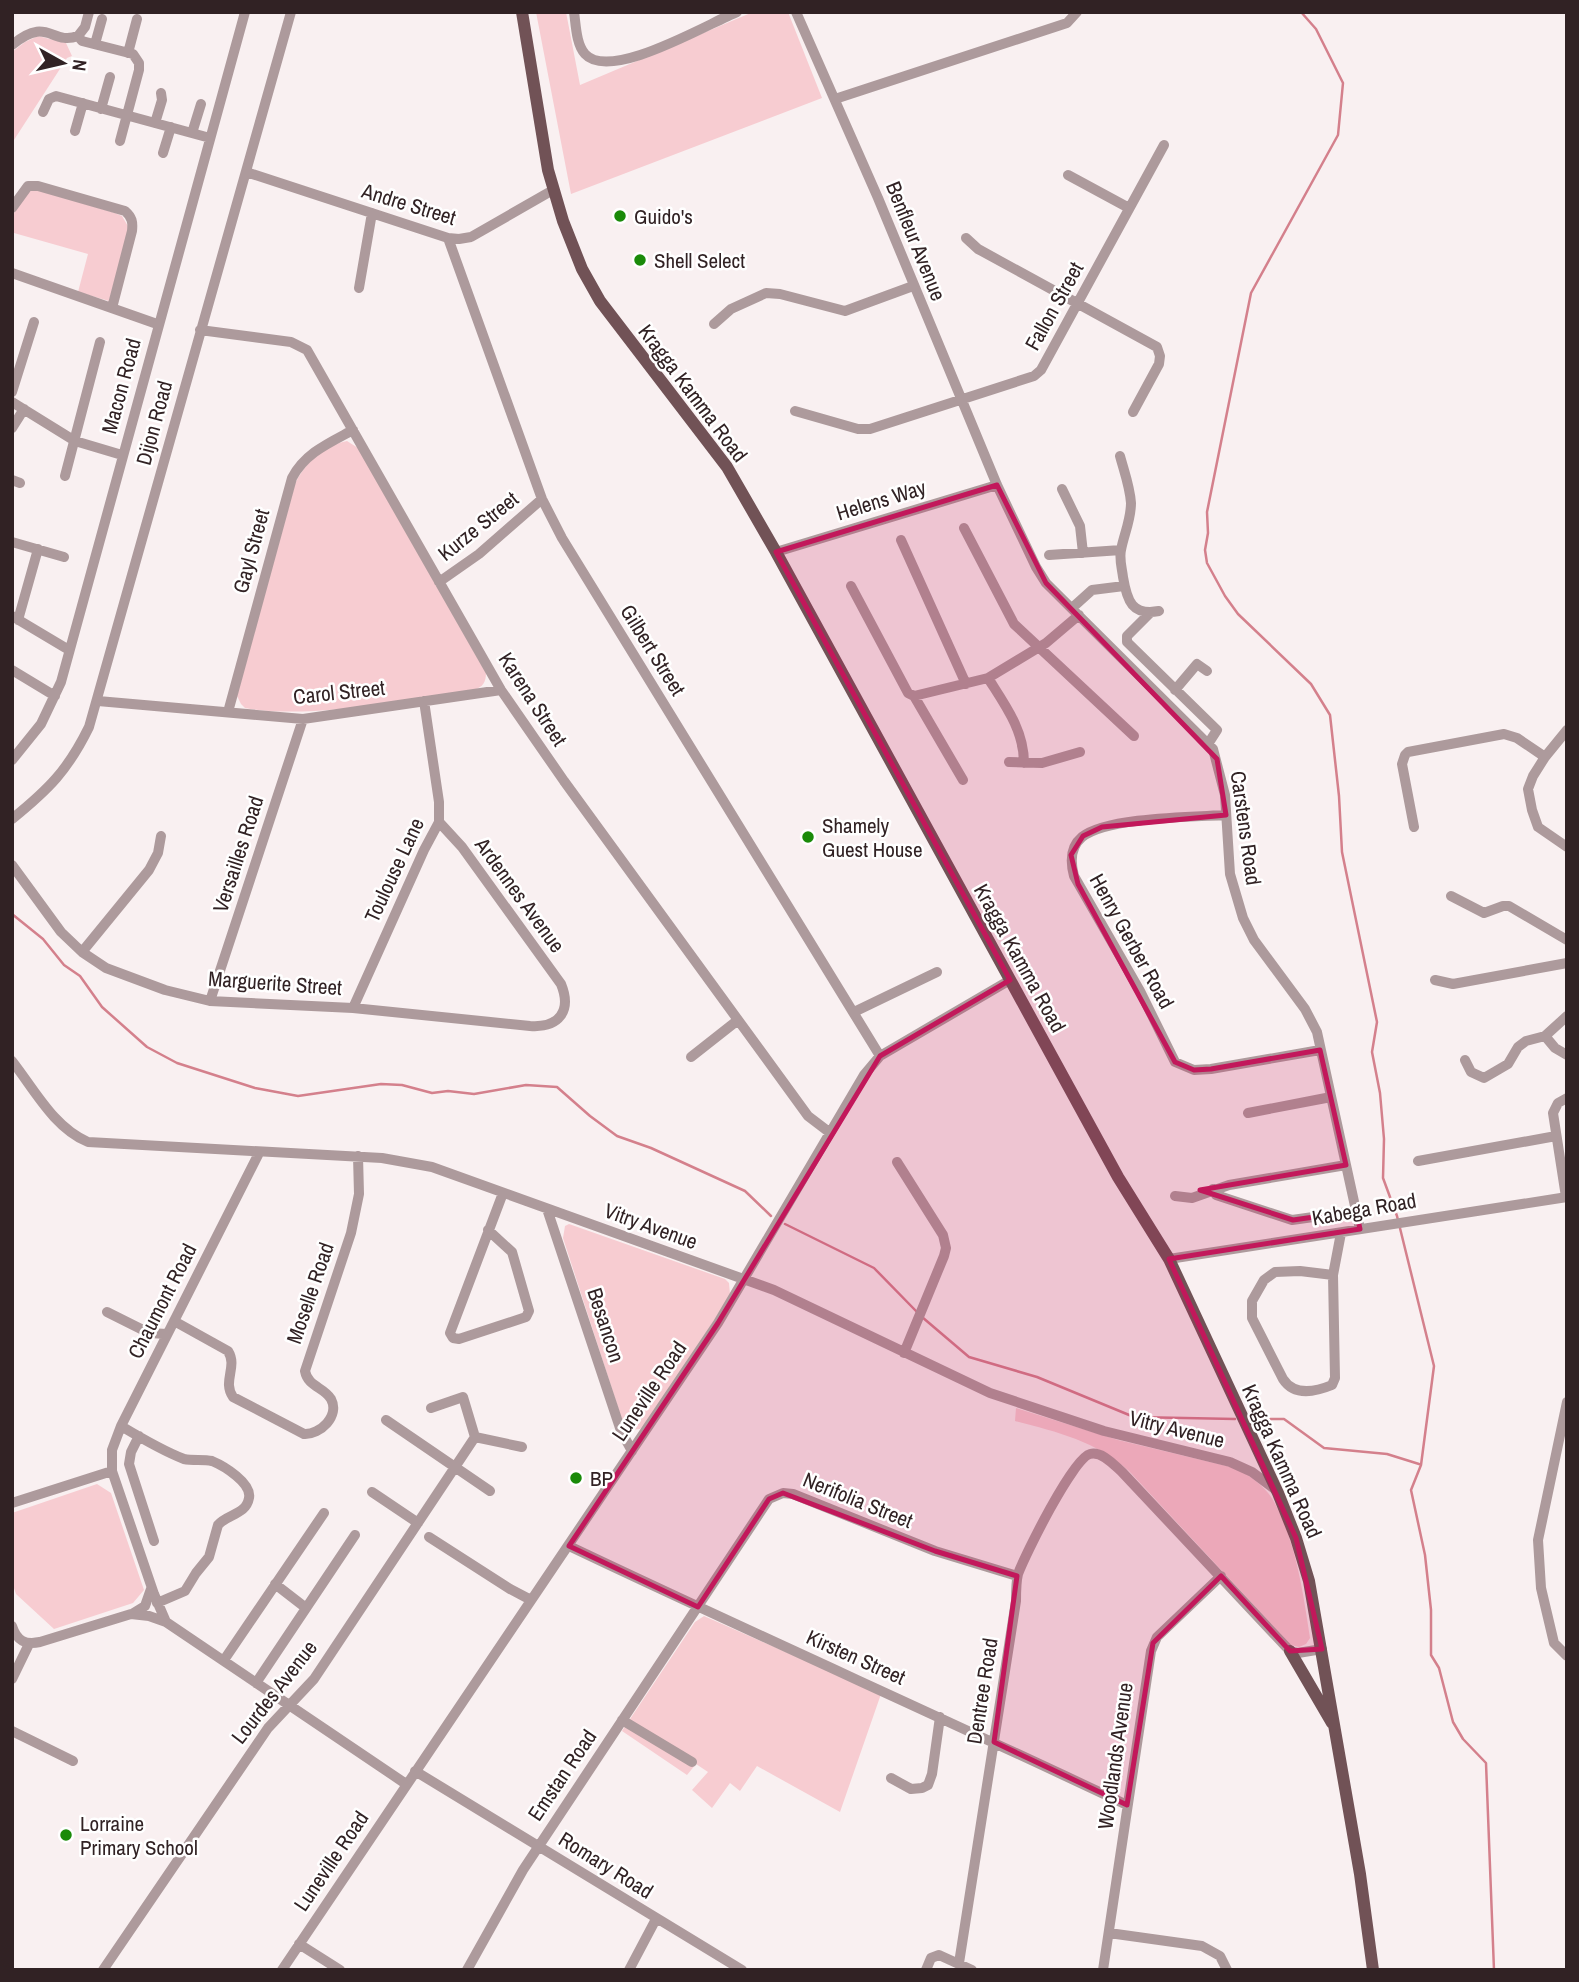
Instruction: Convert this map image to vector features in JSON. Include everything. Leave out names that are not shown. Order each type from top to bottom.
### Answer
[{"type":"main road","name":"Kragga Kamma Road","points":[[522,12],[553,190],[582,269],[600,301],[712,446],[776,552],[1118,1177],[1169,1259],[1278,1493],[1304,1560],[1322,1649],[1360,1874],[1373,1970]]},
{"type":"main road","points":[[1290,1651],[1336,1729]]},
{"type":"street","points":[[12,45],[26,33],[35,31],[70,38],[78,36],[85,27],[89,12]]},
{"type":"street","name":"Macon Road","points":[[12,760],[41,724],[55,696],[245,12]]},
{"type":"street","name":"Dijon Road","points":[[12,819],[44,793],[65,770],[89,727],[98,701],[291,12]]},
{"type":"street","points":[[574,12],[584,54],[594,61],[605,62],[647,53],[737,12]]},
{"type":"street","name":"Benfleur Avenue","points":[[796,12],[997,485]]},
{"type":"street","points":[[835,99],[1067,23],[1077,12]]},
{"type":"street","points":[[95,44],[102,19]]},
{"type":"street","points":[[128,53],[137,19]]},
{"type":"street","points":[[78,36],[80,40],[136,57],[140,67],[120,141]]},
{"type":"street","points":[[100,108],[110,76]]},
{"type":"street","points":[[155,123],[162,100],[161,93]]},
{"type":"street","points":[[43,112],[54,95],[210,138]]},
{"type":"street","points":[[75,131],[83,103]]},
{"type":"street","points":[[192,134],[201,104]]},
{"type":"street","points":[[163,153],[171,127]]},
{"type":"street","name":"Fallon Street","points":[[795,411],[858,429],[870,429],[1030,378],[1038,373],[1164,145]]},
{"type":"street","name":"Andre Street","points":[[246,172],[448,238],[459,239],[471,237],[553,190]]},
{"type":"street","points":[[1068,175],[1129,208]]},
{"type":"street","points":[[12,208],[28,186],[38,186],[129,214],[132,231],[112,308]]},
{"type":"street","points":[[359,288],[372,213]]},
{"type":"street","name":"Gilbert Street","points":[[448,238],[542,499],[562,538],[880,1056]]},
{"type":"street","points":[[966,238],[978,249],[1154,345],[1160,360],[1133,412]]},
{"type":"street","points":[[12,273],[157,324]]},
{"type":"street","points":[[714,324],[732,309],[766,293],[780,293],[845,311],[913,286]]},
{"type":"street","points":[[12,392],[34,322]]},
{"type":"street","name":"Karena Street","points":[[200,330],[300,345],[312,357],[501,690],[808,1116],[830,1132]]},
{"type":"street","points":[[65,476],[100,342]]},
{"type":"street","points":[[12,402],[75,441],[122,455]]},
{"type":"street","points":[[12,428],[24,409]]},
{"type":"street","name":"Gayl Street","points":[[228,712],[292,478],[297,468],[314,451],[353,429]]},
{"type":"street","points":[[1119,456],[1130,502],[1128,529],[1121,550],[1124,586],[1133,606],[1143,612],[1155,612],[1127,636],[1127,642],[1217,730],[1208,744]]},
{"type":"street","name":"Helens Way","points":[[776,552],[997,485]]},
{"type":"street","name":"Carstens Road","points":[[997,485],[1041,576],[1208,744],[1217,759],[1225,795],[1230,874],[1243,918],[1254,940],[1305,1009],[1317,1032],[1356,1211],[1364,1228]]},
{"type":"street","points":[[1062,489],[1080,526],[1083,553]]},
{"type":"street","name":"Kurze Street","points":[[439,582],[479,554],[542,499]]},
{"type":"street","points":[[964,528],[1014,624],[1134,736]]},
{"type":"street","points":[[901,540],[966,684]]},
{"type":"street","points":[[12,541],[64,557]]},
{"type":"street","points":[[38,549],[15,618],[69,650]]},
{"type":"street","points":[[1049,555],[1121,550]]},
{"type":"street","points":[[851,586],[908,693],[914,696],[963,780]]},
{"type":"street","points":[[914,696],[988,678],[1040,647],[1075,612],[1092,590],[1124,586]]},
{"type":"street","points":[[1175,690],[1197,664],[1208,671]]},
{"type":"street","points":[[12,670],[55,696]]},
{"type":"street","points":[[988,678],[1018,726],[1023,740],[1024,763]]},
{"type":"street","name":"Carol Street","points":[[98,701],[303,719],[501,690]]},
{"type":"street","name":"Toulouse Lane","points":[[353,1008],[439,822],[439,802],[424,701]]},
{"type":"street","name":"Versailles Road","points":[[210,1000],[303,719]]},
{"type":"street","points":[[1567,730],[1545,757],[1529,785],[1532,810],[1538,827],[1567,846]]},
{"type":"street","points":[[1414,827],[1402,764],[1402,759],[1408,752],[1504,734],[1517,738],[1545,757]]},
{"type":"street","points":[[1009,762],[1051,761],[1080,752]]},
{"type":"street","name":"Henry Gerber Road","points":[[1226,815],[1155,820],[1090,831],[1073,848],[1071,863],[1074,876],[1140,990],[1175,1062],[1194,1070],[1211,1069],[1320,1049]]},
{"type":"street","name":"Ardennes Avenue","points":[[439,822],[462,847],[561,984],[565,995]]},
{"type":"street","points":[[82,952],[149,870],[158,853],[162,836]]},
{"type":"street","name":"Marguerite Street","points":[[12,865],[61,932],[82,952],[106,968],[165,990],[210,1000],[353,1008],[540,1027],[546,1027],[559,1019],[565,995]]},
{"type":"street","points":[[1451,896],[1484,914],[1509,906],[1567,940]]},
{"type":"street","points":[[1436,980],[1453,984],[1567,963]]},
{"type":"street","points":[[854,1012],[937,972]]},
{"type":"street","name":"Luneville Road","points":[[282,1970],[718,1323],[864,1075],[880,1056],[1010,980]]},
{"type":"street","points":[[1465,1060],[1471,1072],[1484,1078],[1508,1064],[1518,1047],[1526,1041],[1545,1036],[1567,1016]]},
{"type":"street","points":[[691,1057],[738,1020]]},
{"type":"street","points":[[1545,1036],[1555,1048],[1567,1055]]},
{"type":"street","name":"Vitry Avenue","points":[[12,1061],[61,1124],[70,1133],[88,1142],[259,1153],[358,1156],[399,1159],[432,1167],[745,1279],[815,1308],[990,1393],[1091,1427],[1243,1467],[1278,1493]]},
{"type":"street","points":[[1248,1113],[1331,1097]]},
{"type":"street","points":[[1566,1197],[1553,1113],[1558,1102],[1567,1098]]},
{"type":"street","points":[[1418,1161],[1556,1136]]},
{"type":"street","name":"Chaumont Road","points":[[112,1471],[111,1450],[121,1426],[259,1153]]},
{"type":"street","name":"Moselle Road","points":[[174,1321],[228,1351],[233,1365],[228,1387],[233,1397],[304,1434],[320,1430],[332,1413],[332,1403],[327,1395],[308,1380],[305,1371],[351,1233],[359,1194],[358,1156]]},
{"type":"street","points":[[897,1161],[946,1242],[944,1256],[904,1353]]},
{"type":"street","points":[[1175,1196],[1192,1198],[1213,1189],[1346,1165]]},
{"type":"street","points":[[1213,1189],[1216,1195],[1292,1220],[1356,1211]]},
{"type":"street","points":[[488,1230],[512,1252],[529,1311],[526,1317],[459,1339],[453,1338],[450,1334],[488,1230],[503,1193]]},
{"type":"street","name":"Kabega Road","points":[[1169,1259],[1566,1197]]},
{"type":"street","name":"Besancon","points":[[547,1209],[621,1431],[632,1451]]},
{"type":"street","points":[[1333,1275],[1300,1271],[1275,1272],[1264,1280],[1252,1301],[1252,1318],[1283,1379],[1297,1391],[1332,1385],[1335,1378],[1333,1275],[1341,1233]]},
{"type":"street","points":[[107,1312],[149,1333],[167,1334]]},
{"type":"street","points":[[431,1408],[463,1397],[475,1437],[522,1447]]},
{"type":"street","points":[[1567,1402],[1538,1540],[1543,1599],[1555,1643],[1567,1656]]},
{"type":"street","points":[[386,1420],[490,1491]]},
{"type":"street","points":[[121,1426],[184,1458],[213,1462],[240,1480],[250,1496],[242,1510],[220,1521],[209,1557],[195,1573],[185,1591],[157,1603]]},
{"type":"street","points":[[139,1436],[131,1452],[130,1464],[155,1541]]},
{"type":"street","name":"Lourdes Avenue","points":[[103,1970],[268,1728],[314,1679],[475,1437]]},
{"type":"street","name":"Dentree Road","points":[[959,1963],[1017,1576],[1069,1474],[1083,1457],[1089,1454],[1100,1455],[1122,1472],[1221,1576]]},
{"type":"street","points":[[12,1503],[112,1471],[166,1622]]},
{"type":"street","points":[[372,1492],[418,1522]]},
{"type":"street","name":"Nerifolia Street","points":[[698,1607],[769,1499],[783,1493],[804,1498],[935,1551],[1017,1576]]},
{"type":"street","points":[[223,1660],[324,1513]]},
{"type":"street","points":[[256,1683],[355,1535]]},
{"type":"street","points":[[429,1537],[531,1600]]},
{"type":"street","name":"Kirsten Street","points":[[569,1546],[1127,1805]]},
{"type":"street","points":[[1221,1576],[1290,1651],[1298,1653],[1322,1649]]},
{"type":"street","name":"Woodlands Avenue","points":[[1103,1970],[1153,1643],[1221,1576]]},
{"type":"street","points":[[275,1584],[306,1608]]},
{"type":"street","points":[[12,1626],[19,1639],[29,1644],[40,1642],[131,1614],[145,1606],[151,1585]]},
{"type":"street","name":"Emstan Road","points":[[467,1970],[538,1846],[698,1607]]},
{"type":"street","points":[[131,1614],[166,1622],[406,1784]]},
{"type":"street","points":[[12,1679],[29,1644]]},
{"type":"street","points":[[891,1778],[911,1789],[928,1785],[940,1717]]},
{"type":"street","points":[[622,1720],[692,1762]]},
{"type":"street","points":[[12,1731],[73,1761]]},
{"type":"street","name":"Romary Road","points":[[415,1770],[742,1970]]},
{"type":"street","points":[[629,1970],[656,1919]]},
{"type":"street","points":[[1109,1933],[1202,1946],[1220,1956],[1227,1970]]},
{"type":"street","points":[[299,1944],[340,1970]]},
{"type":"street","points":[[926,1970],[935,1956],[939,1955],[972,1970]]},
{"type":"highlighted area","points":[[997,485],[1046,583],[1217,759],[1226,815],[1102,827],[1083,836],[1071,855],[1078,884],[1175,1062],[1194,1070],[1211,1069],[1320,1050],[1346,1165],[1200,1190],[1293,1220],[1356,1211],[1360,1229],[1169,1259],[1296,1538],[1322,1649],[1290,1651],[1221,1576],[1153,1643],[1127,1805],[994,1742],[1017,1576],[935,1551],[783,1493],[769,1499],[698,1607],[569,1546],[718,1323],[880,1056],[1010,980],[776,552]]},
{"type":"shaded area","points":[[536,12],[566,12],[580,85],[753,12],[788,12],[822,98],[571,194]]},
{"type":"shaded area","points":[[38,36],[66,43],[72,56],[67,58],[12,143],[12,52]]},
{"type":"shaded area","points":[[32,190],[122,216],[129,228],[109,301],[78,292],[88,254],[14,233],[12,236],[15,210],[21,199]]},
{"type":"shaded area","points":[[347,441],[358,448],[486,673],[485,682],[474,690],[359,707],[300,712],[245,708],[237,696],[295,484],[304,469],[323,451]]},
{"type":"shaded area","points":[[569,1224],[725,1279],[729,1283],[730,1294],[723,1307],[640,1429],[629,1430],[623,1423],[563,1238],[565,1226]]},
{"type":"shaded area","points":[[1016,1408],[1118,1440],[1235,1468],[1256,1481],[1273,1500],[1288,1532],[1310,1638],[1306,1644],[1299,1647],[1291,1645],[1129,1471],[1090,1445],[1015,1421]]},
{"type":"shaded area","points":[[97,1484],[111,1493],[144,1590],[133,1603],[54,1629],[16,1594],[12,1582],[12,1513]]},
{"type":"shaded area","points":[[704,1616],[881,1694],[840,1812],[757,1766],[740,1791],[730,1783],[712,1808],[692,1790],[708,1772],[696,1764],[687,1775],[622,1731],[695,1622]]},
{"type":"waterway","points":[[1301,12],[1316,29],[1343,83],[1338,135],[1251,293],[1207,512],[1208,533],[1205,550],[1207,563],[1238,614],[1311,684],[1330,715],[1342,852],[1377,1022],[1372,1052],[1380,1093],[1384,1139],[1383,1178],[1397,1216],[1434,1366],[1421,1465],[1411,1490],[1425,1555],[1431,1610],[1431,1655],[1439,1668],[1453,1722],[1463,1739],[1486,1763],[1494,1970]]},
{"type":"waterway","points":[[12,914],[43,939],[64,965],[80,976],[102,1007],[147,1047],[177,1063],[255,1088],[298,1096],[381,1084],[402,1085],[432,1093],[448,1091],[474,1094],[526,1085],[557,1087],[617,1136],[651,1148],[745,1191],[771,1216]]},
{"type":"waterway","points":[[785,1224],[874,1268],[917,1312]]},
{"type":"waterway","points":[[922,1317],[969,1357],[1037,1377],[1134,1417],[1235,1419]]},
{"type":"waterway","points":[[1252,1419],[1284,1419],[1324,1448],[1387,1454],[1419,1464]]},
{"type":"place","name":"Guido's","points":[[620,216]]},
{"type":"place","name":"Shell Select","points":[[640,260]]},
{"type":"place","name":"Shamely Guest House","points":[[808,837]]},
{"type":"place","name":"BP","points":[[576,1478]]},
{"type":"place","name":"Lorraine Primary School","points":[[66,1835]]}]
